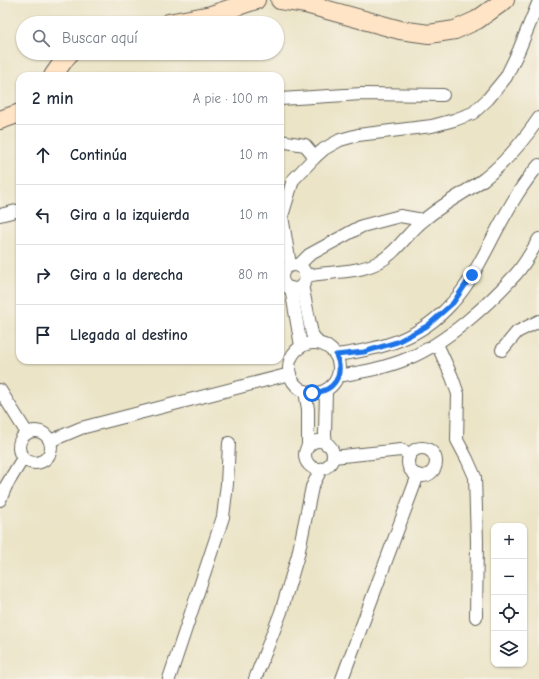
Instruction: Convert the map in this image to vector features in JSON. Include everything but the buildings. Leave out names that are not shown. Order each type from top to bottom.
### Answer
[{"type":"street","points":[[206,16],[256,0]]},
{"type":"street","points":[[280,0],[306,4],[400,30],[429,34],[455,30],[477,20],[505,0]]},
{"type":"street","points":[[284,209],[293,180],[324,149],[340,140],[358,135],[432,126],[472,113],[488,99],[506,77],[539,1]]},
{"type":"street","points":[[56,72],[64,60]]},
{"type":"street","points":[[284,98],[355,95],[443,95]]},
{"type":"street","points":[[0,120],[16,114]]},
{"type":"street","points":[[293,285],[317,273],[348,272],[378,263],[423,220],[484,179],[498,167],[522,141],[539,118]]},
{"type":"street","points":[[284,142],[305,145],[315,157]]},
{"type":"street","points":[[336,355],[364,352],[397,342],[427,326],[453,303],[472,275],[519,191],[539,165]]},
{"type":"street","points":[[0,215],[16,211]]},
{"type":"street","points":[[284,271],[287,267],[294,266],[309,255],[362,226],[400,216],[423,220]]},
{"type":"street","points":[[284,224],[294,266],[304,271],[293,285],[301,346]]},
{"type":"street","points":[[338,376],[377,369],[409,358],[437,344],[483,307],[516,274],[525,263],[539,239]]},
{"type":"street","points":[[293,285],[312,334],[318,343]]},
{"type":"street","points":[[502,350],[517,332],[539,321]]},
{"type":"street","points":[[312,342],[318,343],[331,349],[336,355],[340,369],[338,376],[331,387],[326,390],[312,393],[305,391],[293,381],[289,366],[295,351],[301,346],[312,342]]},
{"type":"street","points":[[437,344],[458,394],[457,440],[475,477],[477,542],[476,617]]},
{"type":"street","points":[[50,441],[81,428],[290,374]]},
{"type":"street","points":[[0,390],[27,433]]},
{"type":"street","points":[[326,390],[326,444]]},
{"type":"street","points":[[305,391],[308,409],[308,447],[305,455],[306,459],[315,467],[329,465],[333,457],[332,449],[326,444],[319,442],[314,442],[308,447]]},
{"type":"street","points":[[27,433],[43,433],[50,441],[51,451],[49,456],[42,462],[32,463],[23,458],[20,446],[23,437],[27,433]]},
{"type":"street","points":[[169,679],[223,517],[227,484],[229,443]]},
{"type":"street","points":[[425,448],[435,456],[436,461],[433,470],[426,475],[418,475],[413,472],[408,464],[408,460],[410,454],[416,449],[425,448]]},
{"type":"street","points":[[333,457],[401,450],[410,454]]},
{"type":"street","points":[[0,500],[6,486],[23,458]]},
{"type":"street","points":[[255,679],[280,612],[298,555],[315,467]]},
{"type":"street","points":[[342,679],[418,475]]},
{"type":"route","points":[[312,393],[326,390],[335,382],[340,369],[336,355],[364,352],[397,342],[427,326],[453,303],[472,275]]}]
